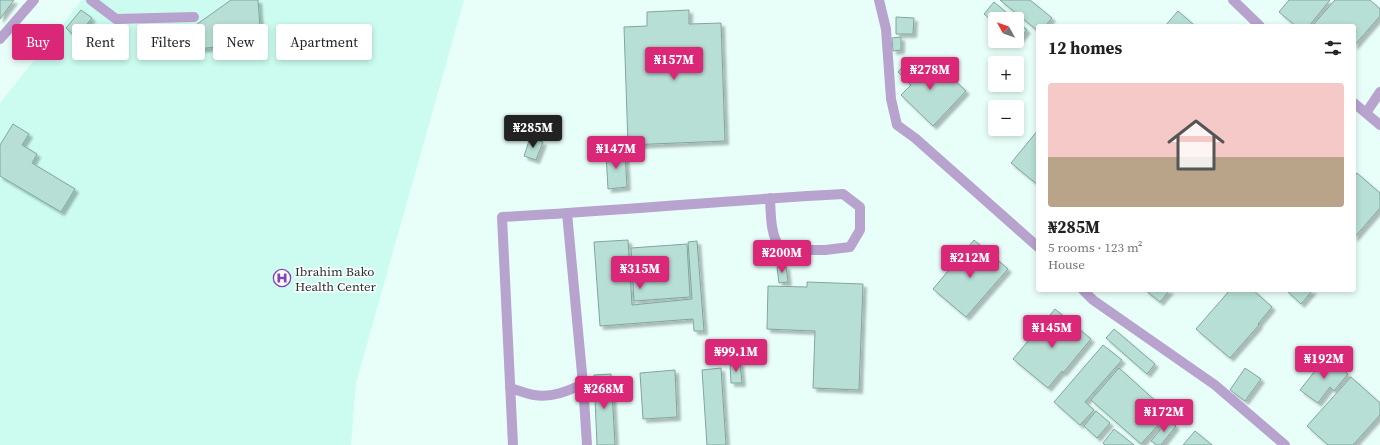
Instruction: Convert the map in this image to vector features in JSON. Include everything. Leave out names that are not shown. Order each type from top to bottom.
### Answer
[{"type":"street","points":[[0,39],[34,0]]},
{"type":"street","points":[[91,0],[116,19],[194,17]]},
{"type":"street","points":[[879,0],[886,29],[891,98],[897,124],[921,143],[1036,245]]},
{"type":"street","points":[[1233,0],[1258,24]]},
{"type":"street","points":[[1366,113],[1380,92]]},
{"type":"street","points":[[1356,105],[1380,126]]},
{"type":"street","points":[[513,445],[502,217],[770,198],[843,194],[860,207],[860,230],[850,247],[825,250],[781,250],[776,243],[772,229],[770,198]]},
{"type":"street","points":[[567,213],[583,384],[587,445]]},
{"type":"street","points":[[1085,292],[1093,300],[1215,385],[1285,445]]},
{"type":"street","points":[[510,388],[534,395],[549,395],[565,393],[583,384]]},
{"type":"shaded area","name":"Ibrahim Bako Health Center","points":[[82,0],[464,0],[356,383],[351,445],[0,445],[0,103],[34,60],[64,60],[63,24]]},
{"type":"building","points":[[0,0],[14,0],[0,19]]},
{"type":"building","points":[[231,0],[258,0],[260,24],[213,24],[213,47],[205,48],[205,24],[197,24]]},
{"type":"building","points":[[1000,0],[1030,0],[1052,18],[1047,24],[1036,24],[1036,29],[1024,20],[1024,12],[1015,12]]},
{"type":"building","points":[[1289,0],[1330,0],[1311,24],[1294,24],[1279,12]]},
{"type":"building","points":[[1335,0],[1370,0],[1380,9],[1380,16],[1356,44],[1356,24],[1314,24]]},
{"type":"building","points":[[994,2],[1006,12],[988,12],[988,17],[984,14]]},
{"type":"building","points":[[81,10],[92,18],[87,24],[72,24],[72,33],[66,28]]},
{"type":"building","points":[[689,10],[689,24],[721,23],[725,141],[628,145],[624,27],[647,26],[647,12]]},
{"type":"building","points":[[1178,11],[1193,24],[1167,24]]},
{"type":"building","points":[[896,17],[914,18],[913,34],[896,34]]},
{"type":"building","points":[[901,37],[901,50],[893,51],[892,38]]},
{"type":"building","points":[[911,58],[929,75],[938,65],[966,91],[933,126],[901,95],[911,85],[898,72]]},
{"type":"building","points":[[13,124],[29,134],[22,145],[37,154],[32,163],[75,189],[61,212],[0,176],[0,145]]},
{"type":"building","points":[[1036,132],[1036,183],[1011,163]]},
{"type":"building","points":[[530,138],[543,142],[536,160],[524,156]]},
{"type":"building","points":[[625,152],[627,187],[608,189],[606,154]]},
{"type":"building","points":[[1357,173],[1380,193],[1380,208],[1356,236]]},
{"type":"building","points":[[628,240],[632,305],[692,299],[688,242],[697,241],[704,331],[694,331],[693,319],[600,326],[594,242]]},
{"type":"building","points":[[974,240],[1008,269],[966,317],[933,289]]},
{"type":"building","points":[[687,244],[690,297],[634,301],[631,248]]},
{"type":"building","points":[[786,266],[788,282],[779,283],[777,267]]},
{"type":"building","points":[[807,282],[863,284],[859,390],[813,388],[815,331],[767,329],[768,286],[807,287]]},
{"type":"building","points":[[1148,292],[1168,292],[1160,302]]},
{"type":"building","points":[[1228,292],[1255,292],[1272,307],[1258,324],[1259,325],[1230,358],[1196,329]]},
{"type":"building","points":[[1288,292],[1311,292],[1301,304]]},
{"type":"building","points":[[1055,309],[1091,339],[1063,373],[1062,371],[1048,388],[1013,359]]},
{"type":"building","points":[[1114,329],[1155,364],[1147,374],[1106,338]]},
{"type":"building","points":[[1103,345],[1122,360],[1085,402],[1094,410],[1080,425],[1054,402]]},
{"type":"building","points":[[1326,357],[1348,374],[1334,391],[1330,387],[1318,403],[1300,390]]},
{"type":"building","points":[[740,362],[742,383],[731,383],[730,363]]},
{"type":"building","points":[[721,368],[726,445],[707,445],[702,370]]},
{"type":"building","points":[[1119,368],[1169,413],[1141,444],[1091,400]]},
{"type":"building","points":[[1245,368],[1261,379],[1245,401],[1230,390]]},
{"type":"building","points":[[675,370],[677,417],[643,419],[640,373]]},
{"type":"building","points":[[611,374],[615,445],[597,445],[594,375]]},
{"type":"building","points":[[1351,377],[1380,403],[1380,415],[1353,445],[1328,445],[1307,426]]},
{"type":"building","points":[[1096,411],[1110,423],[1097,438],[1084,426]]},
{"type":"building","points":[[1168,420],[1176,426],[1161,445],[1157,445],[1151,441]]},
{"type":"building","points":[[1114,429],[1134,445],[1105,445],[1103,443]]},
{"type":"building","points":[[1195,431],[1212,445],[1183,445]]},
{"type":"place","name":"Ibrahim Bako Health Center","points":[[282,278]]}]
